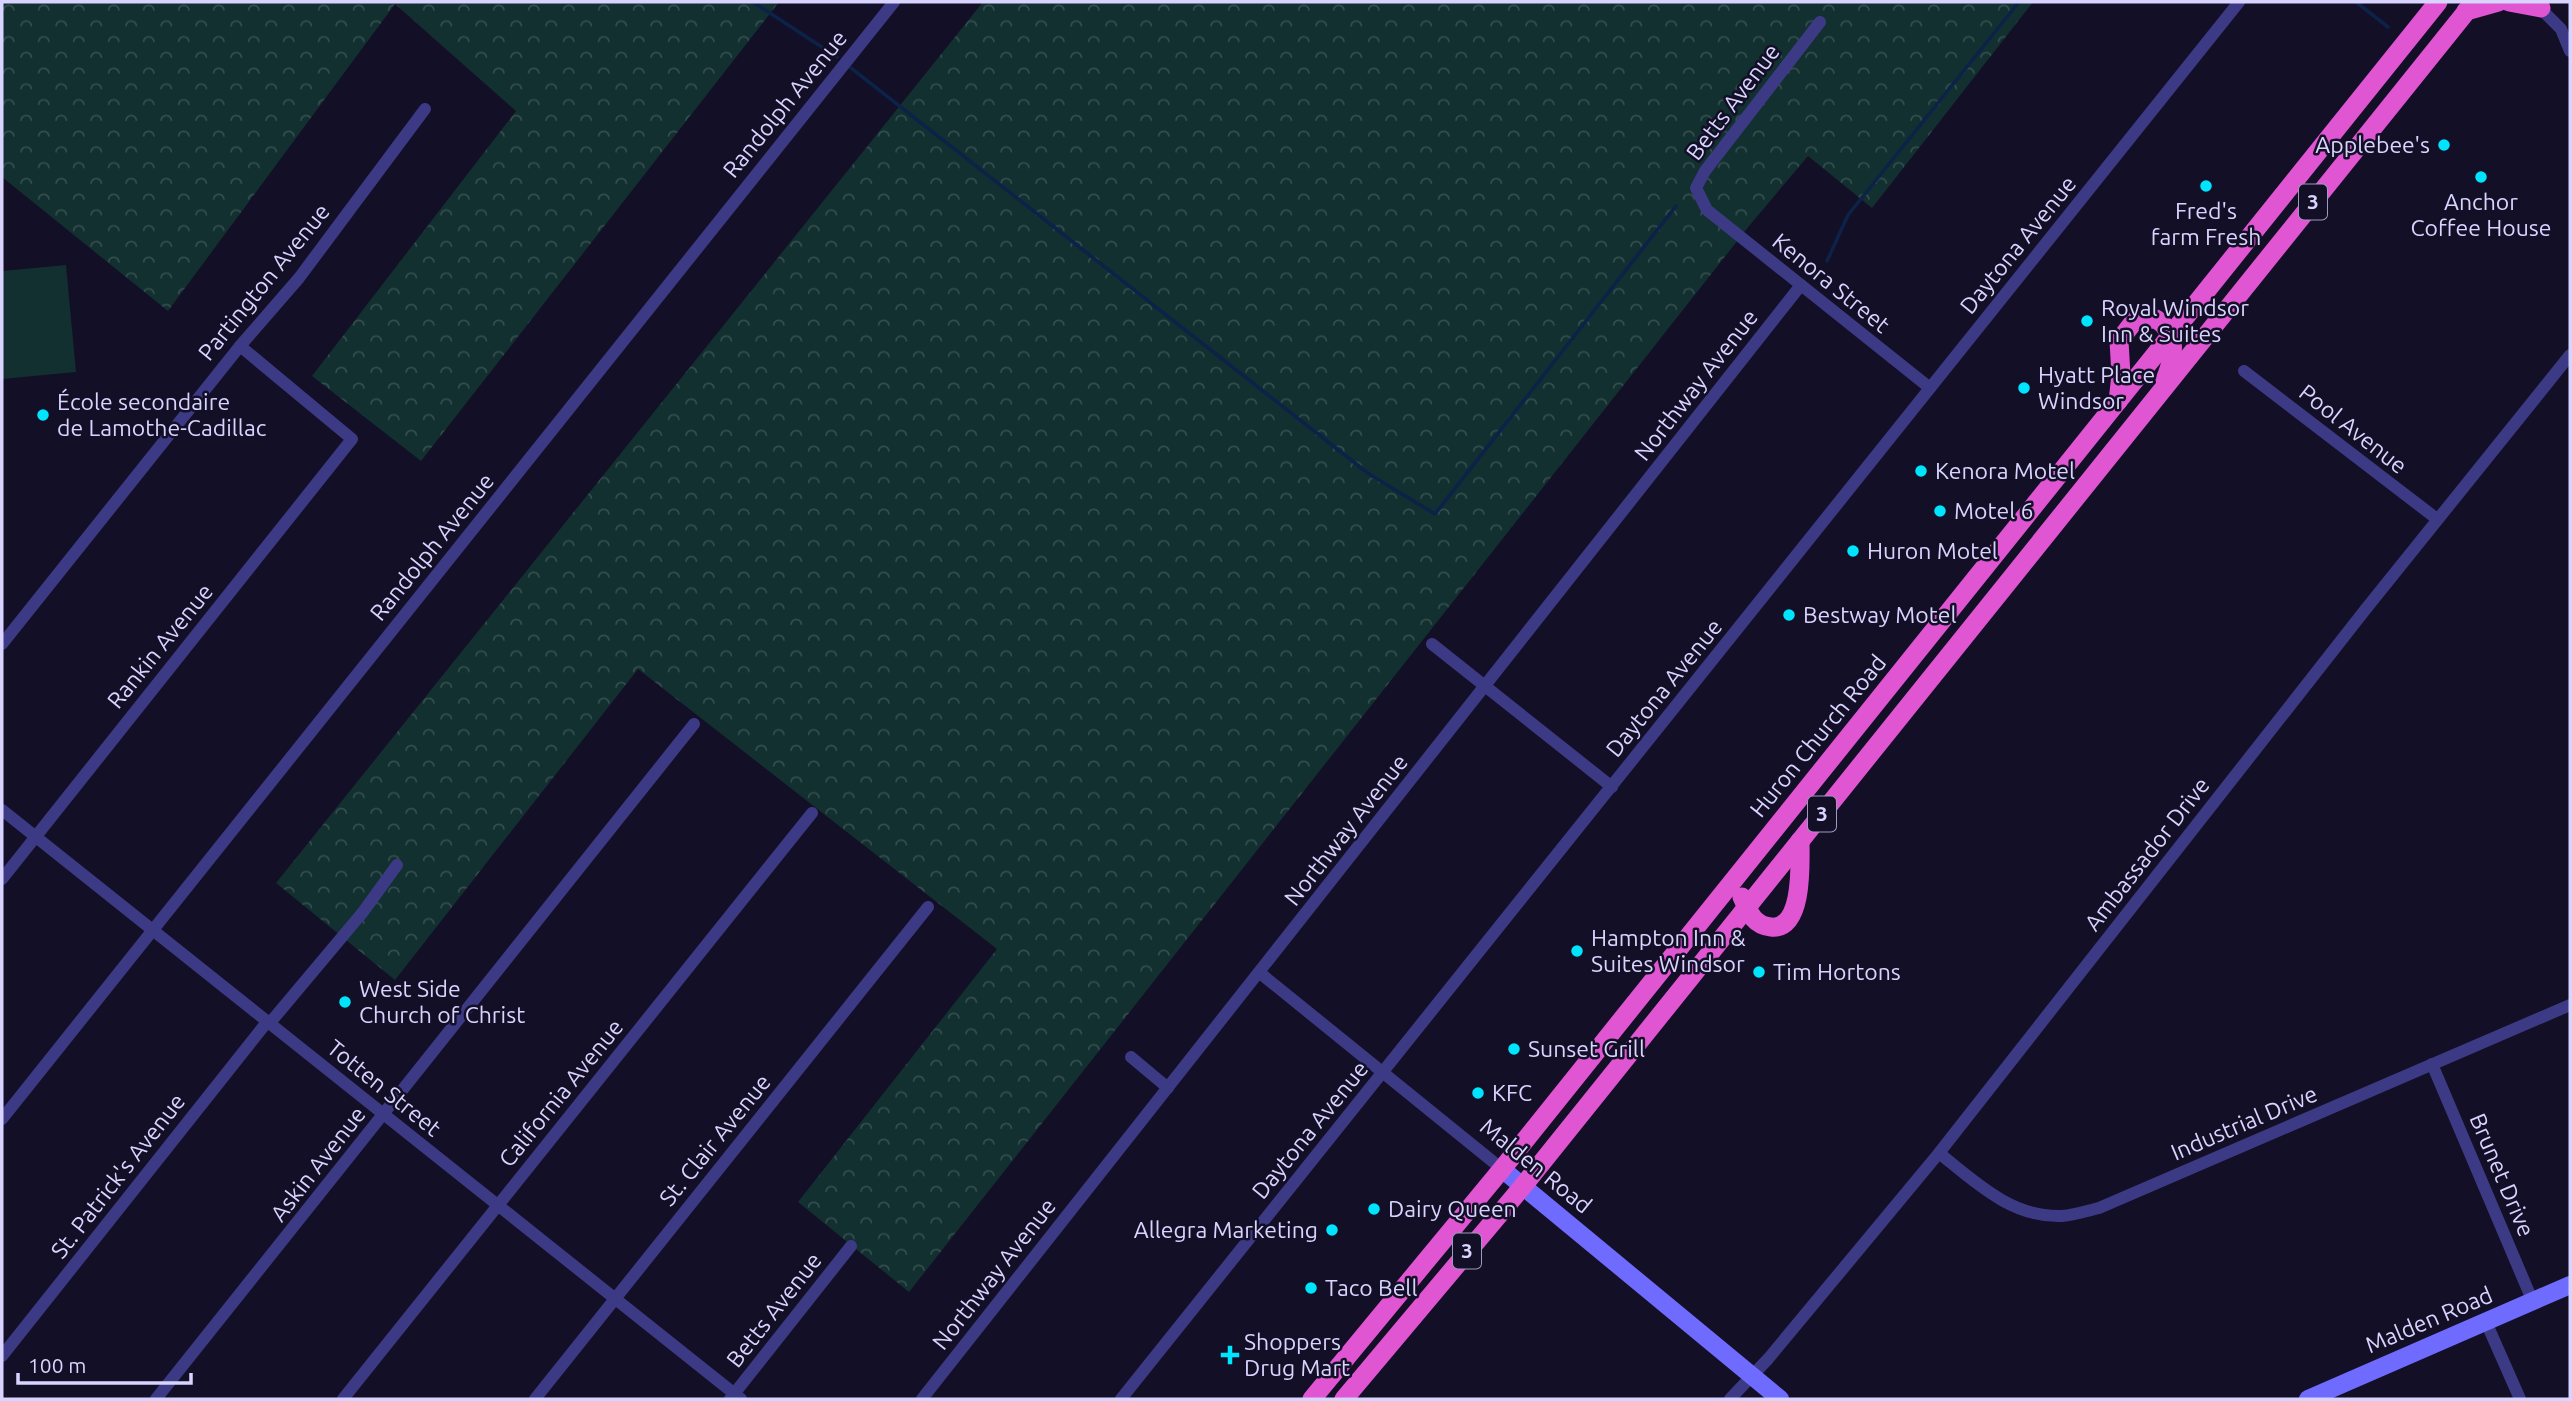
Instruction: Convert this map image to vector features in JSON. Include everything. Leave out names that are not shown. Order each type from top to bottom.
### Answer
[{"type":"highway","name":"Huron Church Road","points":[[1312,1399],[1502,1169],[2438,2]]},
{"type":"highway","points":[[2470,6],[2498,2]]},
{"type":"highway","points":[[2509,2],[2537,5]]},
{"type":"highway","name":"3","points":[[1344,1399],[1523,1186],[2470,6]]},
{"type":"highway","points":[[2118,401],[2121,375],[2119,341],[2127,327],[2135,320],[2150,317],[2161,323],[2171,335],[2173,363],[2160,393]]},
{"type":"highway","points":[[1734,880],[1753,920],[1763,926],[1776,928],[1786,922],[1796,905],[1800,841]]},
{"type":"main road","name":"Malden Road","points":[[1502,1169],[1780,1399]]},
{"type":"main road","name":"Malden Road","points":[[2308,1399],[2343,1391],[2570,1285]]},
{"type":"street","name":"Randolph Avenue","points":[[2,1119],[894,2]]},
{"type":"street","name":"Daytona Avenue","points":[[1121,1399],[2239,2]]},
{"type":"street","points":[[2537,5],[2561,29],[2570,51]]},
{"type":"street","name":"Betts Avenue","points":[[1706,210],[1696,188],[1705,171],[1819,22]]},
{"type":"street","name":"Partington Avenue","points":[[2,644],[240,346],[299,278],[425,108]]},
{"type":"street","name":"Kenora Street","points":[[1706,210],[1930,388]]},
{"type":"street","name":"Northway Avenue","points":[[922,1399],[1486,688],[1801,285]]},
{"type":"street","name":"Rankin Avenue","points":[[2,879],[352,439],[240,346]]},
{"type":"street","name":"Ambassador Drive","points":[[1730,1399],[1752,1377],[1939,1153],[2437,519],[2570,355]]},
{"type":"street","name":"Pool Avenue","points":[[2244,371],[2437,519]]},
{"type":"street","points":[[1432,644],[1612,787]]},
{"type":"street","name":"Askin Avenue","points":[[156,1399],[694,724]]},
{"type":"street","name":"Totten Street","points":[[2,810],[615,1299],[735,1398]]},
{"type":"street","name":"California Avenue","points":[[343,1399],[813,813]]},
{"type":"street","name":"St. Patrick's Avenue","points":[[2,1356],[268,1023],[363,912],[397,865]]},
{"type":"street","name":"St. Clair Avenue","points":[[535,1399],[928,907]]},
{"type":"street","name":"Malden Road","points":[[1260,973],[1502,1169]]},
{"type":"street","name":"Industrial Drive","points":[[1939,1153],[1994,1197],[2019,1208],[2062,1216],[2099,1209],[2570,1004]]},
{"type":"street","points":[[1130,1058],[1168,1088]]},
{"type":"street","name":"Brunet Drive","points":[[2432,1064],[2533,1302]]},
{"type":"street","name":"Betts Avenue","points":[[735,1398],[851,1247]]},
{"type":"street","points":[[2486,1322],[2520,1399]]},
{"type":"green space","points":[[2,2],[779,2],[421,461],[312,376],[516,111],[395,4],[168,311],[2,177]]},
{"type":"green space","points":[[983,2],[2033,2],[1872,208],[1808,156],[1749,226],[909,1292],[798,1202],[997,949],[638,669],[395,980],[276,883]]},
{"type":"green space","points":[[66,265],[76,372],[2,379],[2,271]]},
{"type":"waterway","points":[[753,2],[837,57]]},
{"type":"waterway","points":[[1827,261],[1848,215],[2019,2]]},
{"type":"waterway","points":[[2356,2],[2388,27]]},
{"type":"waterway","points":[[851,68],[1369,474],[1435,514],[1676,206]]},
{"type":"place","name":"Applebee's","points":[[2444,145]]},
{"type":"place","name":"Anchor Coffee House","points":[[2481,177]]},
{"type":"place","name":"Fred's farm Fresh","points":[[2206,186]]},
{"type":"place","name":"Royal Windsor Inn & Suites","points":[[2087,321]]},
{"type":"place","name":"Hyatt Place Windsor","points":[[2024,388]]},
{"type":"place","name":"École secondaire de Lamothe-Cadillac","points":[[43,415]]},
{"type":"place","name":"Kenora Motel","points":[[1921,471]]},
{"type":"place","name":"Motel 6","points":[[1940,511]]},
{"type":"place","name":"Huron Motel","points":[[1853,551]]},
{"type":"place","name":"Bestway Motel","points":[[1789,615]]},
{"type":"place","name":"Hampton Inn & Suites Windsor","points":[[1577,951]]},
{"type":"place","name":"Tim Hortons","points":[[1759,972]]},
{"type":"place","name":"West Side Church of Christ","points":[[345,1002]]},
{"type":"place","name":"Sunset Grill","points":[[1514,1049]]},
{"type":"place","name":"KFC","points":[[1478,1093]]},
{"type":"place","name":"Dairy Queen","points":[[1374,1209]]},
{"type":"place","name":"Allegra Marketing","points":[[1332,1230]]},
{"type":"place","name":"Taco Bell","points":[[1311,1288]]},
{"type":"place","name":"Shoppers Drug Mart","points":[[1230,1355]]}]
